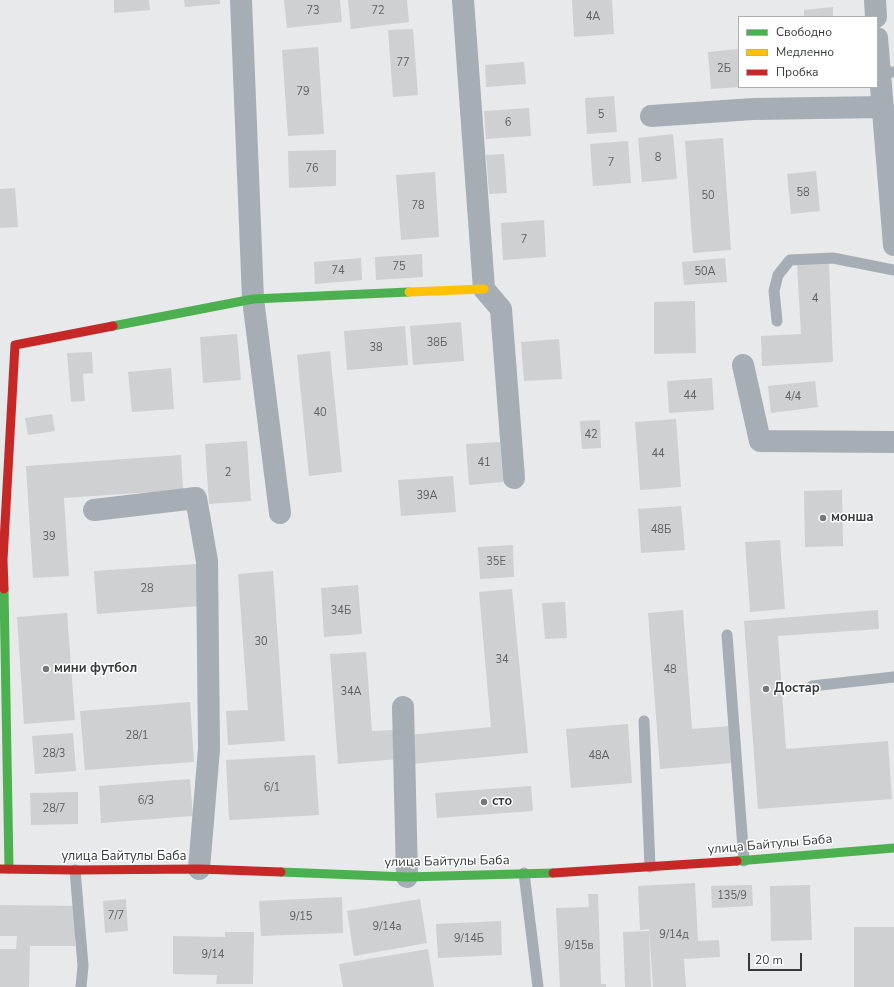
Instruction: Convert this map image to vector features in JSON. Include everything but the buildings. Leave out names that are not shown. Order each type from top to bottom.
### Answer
[{"type":"street","points":[[241,0],[254,299],[280,513]]},
{"type":"street","points":[[463,0],[484,289],[501,309],[514,478]]},
{"type":"street","points":[[875,0],[876,16]]},
{"type":"street","points":[[878,41],[887,72],[883,107],[894,245]]},
{"type":"street","points":[[651,116],[753,108],[883,107]]},
{"type":"street","points":[[5,869],[2,565],[15,345],[254,299],[484,289]]},
{"type":"street","points":[[743,365],[760,441],[894,442]]},
{"type":"street","points":[[94,510],[196,498],[207,561],[209,749],[199,869]]},
{"type":"street","points":[[403,707],[407,877]]},
{"type":"street","name":"улица Байтулы Баба","points":[[5,869],[199,869],[407,877],[546,873],[650,867],[744,861],[894,848]]},
{"type":"lane","points":[[777,321],[774,291],[778,275],[790,260],[833,258],[894,270]]},
{"type":"lane","points":[[727,635],[744,861]]},
{"type":"lane","points":[[812,686],[894,677]]},
{"type":"lane","points":[[644,721],[650,867]]},
{"type":"lane","points":[[74,870],[83,966],[81,987]]},
{"type":"lane","points":[[524,873],[538,987]]},
{"type":"traffic: fast","points":[[113,326],[253,299],[409,292]]},
{"type":"traffic: fast","points":[[4,589],[9,869]]},
{"type":"traffic: fast","points":[[737,861],[894,848]]},
{"type":"traffic: fast","points":[[281,872],[407,877],[553,873]]},
{"type":"traffic: slow","points":[[409,292],[484,289]]},
{"type":"traffic: jam","points":[[4,589],[3,560],[15,345],[113,326]]},
{"type":"traffic: jam","points":[[553,873],[737,861]]},
{"type":"traffic: jam","points":[[0,869],[199,869],[281,872]]},
{"type":"place","name":"монша","points":[[823,518]]},
{"type":"place","name":"мини футбол","points":[[46,669]]},
{"type":"place","name":"Достар","points":[[766,689]]},
{"type":"place","name":"сто","points":[[484,802]]}]
